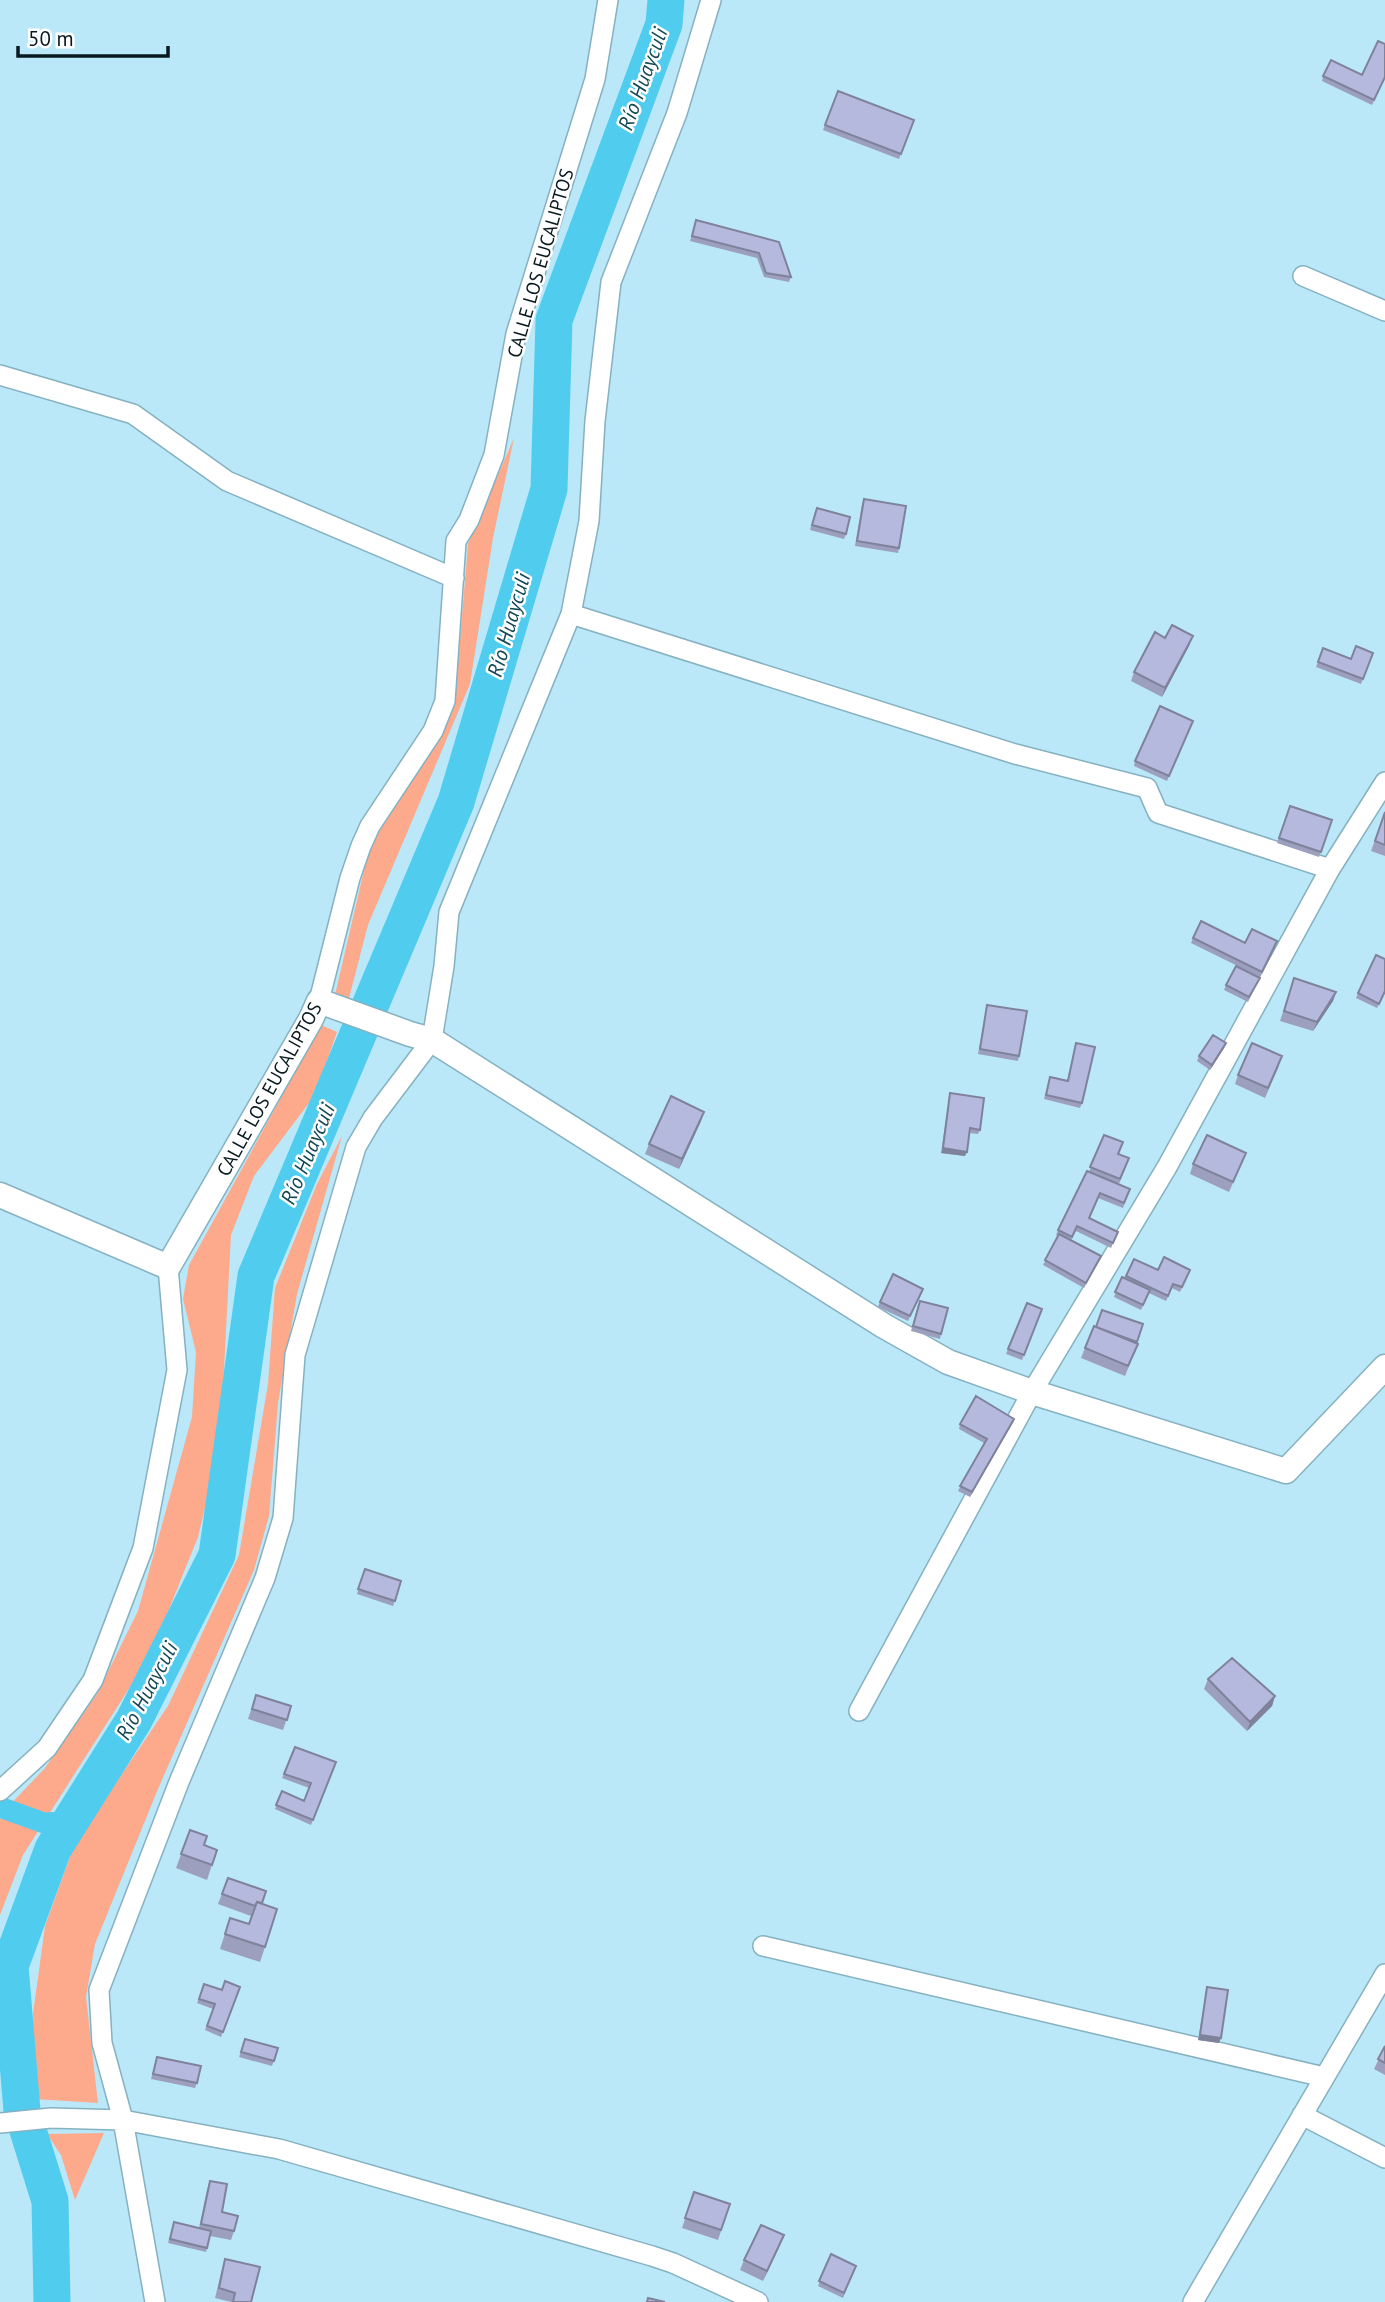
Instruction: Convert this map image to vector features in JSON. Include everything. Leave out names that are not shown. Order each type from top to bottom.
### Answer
[{"type":"street","name":"CALLE LOS EUCALIPTOS","points":[[168,1267],[311,1020],[329,1005],[350,878],[361,846],[370,825],[433,731],[445,701],[456,541],[469,520],[494,455],[516,334],[596,79],[608,0]]},
{"type":"street","points":[[155,2302],[123,2120],[102,2043],[99,1990],[179,1782],[265,1578],[283,1518],[295,1355],[356,1147],[421,1037],[444,966],[449,912],[571,614],[589,521],[595,421],[611,282],[677,113],[712,0]]},
{"type":"street","points":[[1303,276],[1385,311]]},
{"type":"street","points":[[0,375],[132,414],[227,481],[454,578]]},
{"type":"street","points":[[571,614],[1015,754],[1147,788],[1157,813],[1330,869]]},
{"type":"street","points":[[859,1711],[1032,1392],[1167,1167],[1330,869],[1385,782]]},
{"type":"street","points":[[329,1005],[421,1037],[884,1326],[948,1362],[1032,1392],[1286,1471],[1385,1367]]},
{"type":"street","points":[[0,1195],[168,1267],[177,1370],[143,1548],[93,1680],[47,1748],[0,1791]]},
{"type":"street","points":[[763,1946],[1324,2077]]},
{"type":"street","points":[[1193,2302],[1385,1974]]},
{"type":"street","points":[[1302,2115],[1385,2158]]},
{"type":"street","points":[[0,2123],[51,2118],[123,2120],[279,2149],[652,2256],[758,2302]]},
{"type":"shaded area","points":[[514,438],[493,538],[470,684],[368,925],[348,1002],[335,995],[369,849],[455,701],[468,544]]},
{"type":"shaded area","points":[[321,1025],[337,1032],[315,1095],[254,1176],[231,1235],[220,1445],[198,1537],[151,1654],[23,1855],[0,1915],[0,1820],[5,1810],[45,1768],[97,1694],[138,1611],[192,1417],[196,1352],[183,1299],[189,1265]]},
{"type":"shaded area","points":[[342,1136],[297,1294],[278,1403],[269,1516],[254,1570],[158,1789],[95,1944],[86,1997],[98,2103],[34,2099],[33,2014],[45,1926],[75,1843],[168,1706],[239,1555],[268,1384],[275,1288],[317,1184]]},
{"type":"shaded area","points":[[104,2133],[75,2200],[61,2155],[47,2134]]},
{"type":"building","points":[[1378,41],[1385,44],[1385,77],[1374,100],[1323,76],[1331,60],[1362,75]]},
{"type":"building","points":[[838,91],[914,120],[901,154],[825,125]]},
{"type":"building","points":[[696,220],[779,242],[791,277],[766,273],[759,253],[692,236]]},
{"type":"building","points":[[864,499],[906,506],[899,548],[857,541]]},
{"type":"building","points":[[817,508],[850,517],[846,534],[812,525]]},
{"type":"building","points":[[1172,625],[1193,636],[1165,688],[1134,672],[1155,632],[1165,638]]},
{"type":"building","points":[[1356,646],[1373,653],[1363,679],[1318,662],[1323,648],[1351,659]]},
{"type":"building","points":[[1160,706],[1193,721],[1169,776],[1135,761]]},
{"type":"building","points":[[1290,806],[1332,820],[1321,852],[1279,838]]},
{"type":"building","points":[[1385,812],[1385,845],[1375,841]]},
{"type":"building","points":[[1201,921],[1245,943],[1252,929],[1277,941],[1262,972],[1193,938]]},
{"type":"building","points":[[1376,955],[1385,959],[1385,991],[1379,1004],[1358,993]]},
{"type":"building","points":[[1236,966],[1260,978],[1249,997],[1226,985]]},
{"type":"building","points":[[1294,978],[1336,992],[1317,1022],[1284,1011]]},
{"type":"building","points":[[987,1005],[1027,1011],[1019,1056],[980,1049]]},
{"type":"building","points":[[1213,1035],[1226,1043],[1212,1065],[1199,1056]]},
{"type":"building","points":[[1076,1043],[1095,1047],[1082,1103],[1046,1095],[1050,1077],[1068,1081]]},
{"type":"building","points":[[1252,1043],[1282,1056],[1268,1088],[1238,1075]]},
{"type":"building","points":[[950,1093],[984,1098],[980,1130],[970,1128],[967,1152],[943,1148]]},
{"type":"building","points":[[671,1096],[704,1112],[682,1159],[649,1144]]},
{"type":"building","points":[[1104,1135],[1123,1142],[1118,1154],[1129,1158],[1120,1179],[1090,1167]]},
{"type":"building","points":[[1207,1135],[1246,1153],[1233,1182],[1193,1164]]},
{"type":"building","points":[[1087,1171],[1130,1189],[1124,1203],[1100,1193],[1089,1218],[1118,1232],[1113,1243],[1077,1226],[1072,1237],[1058,1230]]},
{"type":"building","points":[[1059,1234],[1101,1256],[1086,1283],[1045,1260]]},
{"type":"building","points":[[1164,1257],[1190,1270],[1182,1287],[1173,1284],[1168,1296],[1126,1276],[1134,1259],[1158,1270]]},
{"type":"building","points":[[893,1274],[923,1289],[910,1316],[880,1302]]},
{"type":"building","points":[[1122,1277],[1150,1290],[1143,1305],[1115,1292]]},
{"type":"building","points":[[920,1301],[948,1308],[941,1334],[913,1326]]},
{"type":"building","points":[[1027,1303],[1042,1309],[1024,1355],[1008,1349]]},
{"type":"building","points":[[1102,1310],[1143,1324],[1137,1342],[1096,1327]]},
{"type":"building","points":[[1094,1326],[1138,1344],[1128,1366],[1085,1348]]},
{"type":"building","points":[[976,1396],[1014,1419],[972,1492],[960,1486],[987,1439],[960,1424]]},
{"type":"building","points":[[365,1569],[401,1581],[395,1601],[358,1589]]},
{"type":"building","points":[[1232,1658],[1275,1696],[1250,1722],[1208,1679]]},
{"type":"building","points":[[256,1695],[291,1706],[287,1720],[252,1709]]},
{"type":"building","points":[[295,1747],[336,1762],[313,1820],[276,1805],[282,1791],[304,1801],[311,1783],[284,1774]]},
{"type":"building","points":[[190,1830],[207,1836],[204,1845],[217,1850],[212,1865],[181,1854]]},
{"type":"building","points":[[228,1878],[266,1891],[262,1903],[257,1902],[255,1906],[222,1894]]},
{"type":"building","points":[[257,1902],[277,1909],[265,1947],[225,1934],[230,1918],[249,1924]]},
{"type":"building","points":[[225,1981],[240,1987],[223,2032],[207,2026],[215,2004],[199,1999],[204,1984],[222,1990]]},
{"type":"building","points":[[1207,1987],[1228,1990],[1221,2038],[1200,2035]]},
{"type":"building","points":[[245,2039],[278,2048],[274,2061],[241,2052]]},
{"type":"building","points":[[1385,2046],[1385,2063],[1378,2059]]},
{"type":"building","points":[[157,2057],[201,2066],[197,2083],[153,2074]]},
{"type":"building","points":[[210,2181],[227,2184],[222,2212],[238,2216],[234,2231],[201,2224]]},
{"type":"building","points":[[694,2192],[730,2204],[721,2230],[685,2218]]},
{"type":"building","points":[[174,2222],[211,2231],[207,2248],[170,2239]]},
{"type":"building","points":[[761,2225],[784,2235],[767,2271],[744,2260]]},
{"type":"building","points":[[831,2254],[856,2266],[844,2293],[819,2281]]},
{"type":"building","points":[[225,2259],[260,2267],[251,2302],[233,2302],[235,2293],[219,2288]]},
{"type":"building","points":[[648,2298],[665,2302],[647,2302]]},
{"type":"waterway","name":"Río Huayculi","points":[[52,2302],[50,2201],[22,2111],[10,1966],[53,1849],[134,1720],[217,1555],[256,1276],[456,802],[549,489],[554,320],[664,24],[666,0]]},
{"type":"waterway","points":[[0,1807],[44,1823],[69,1822]]}]
